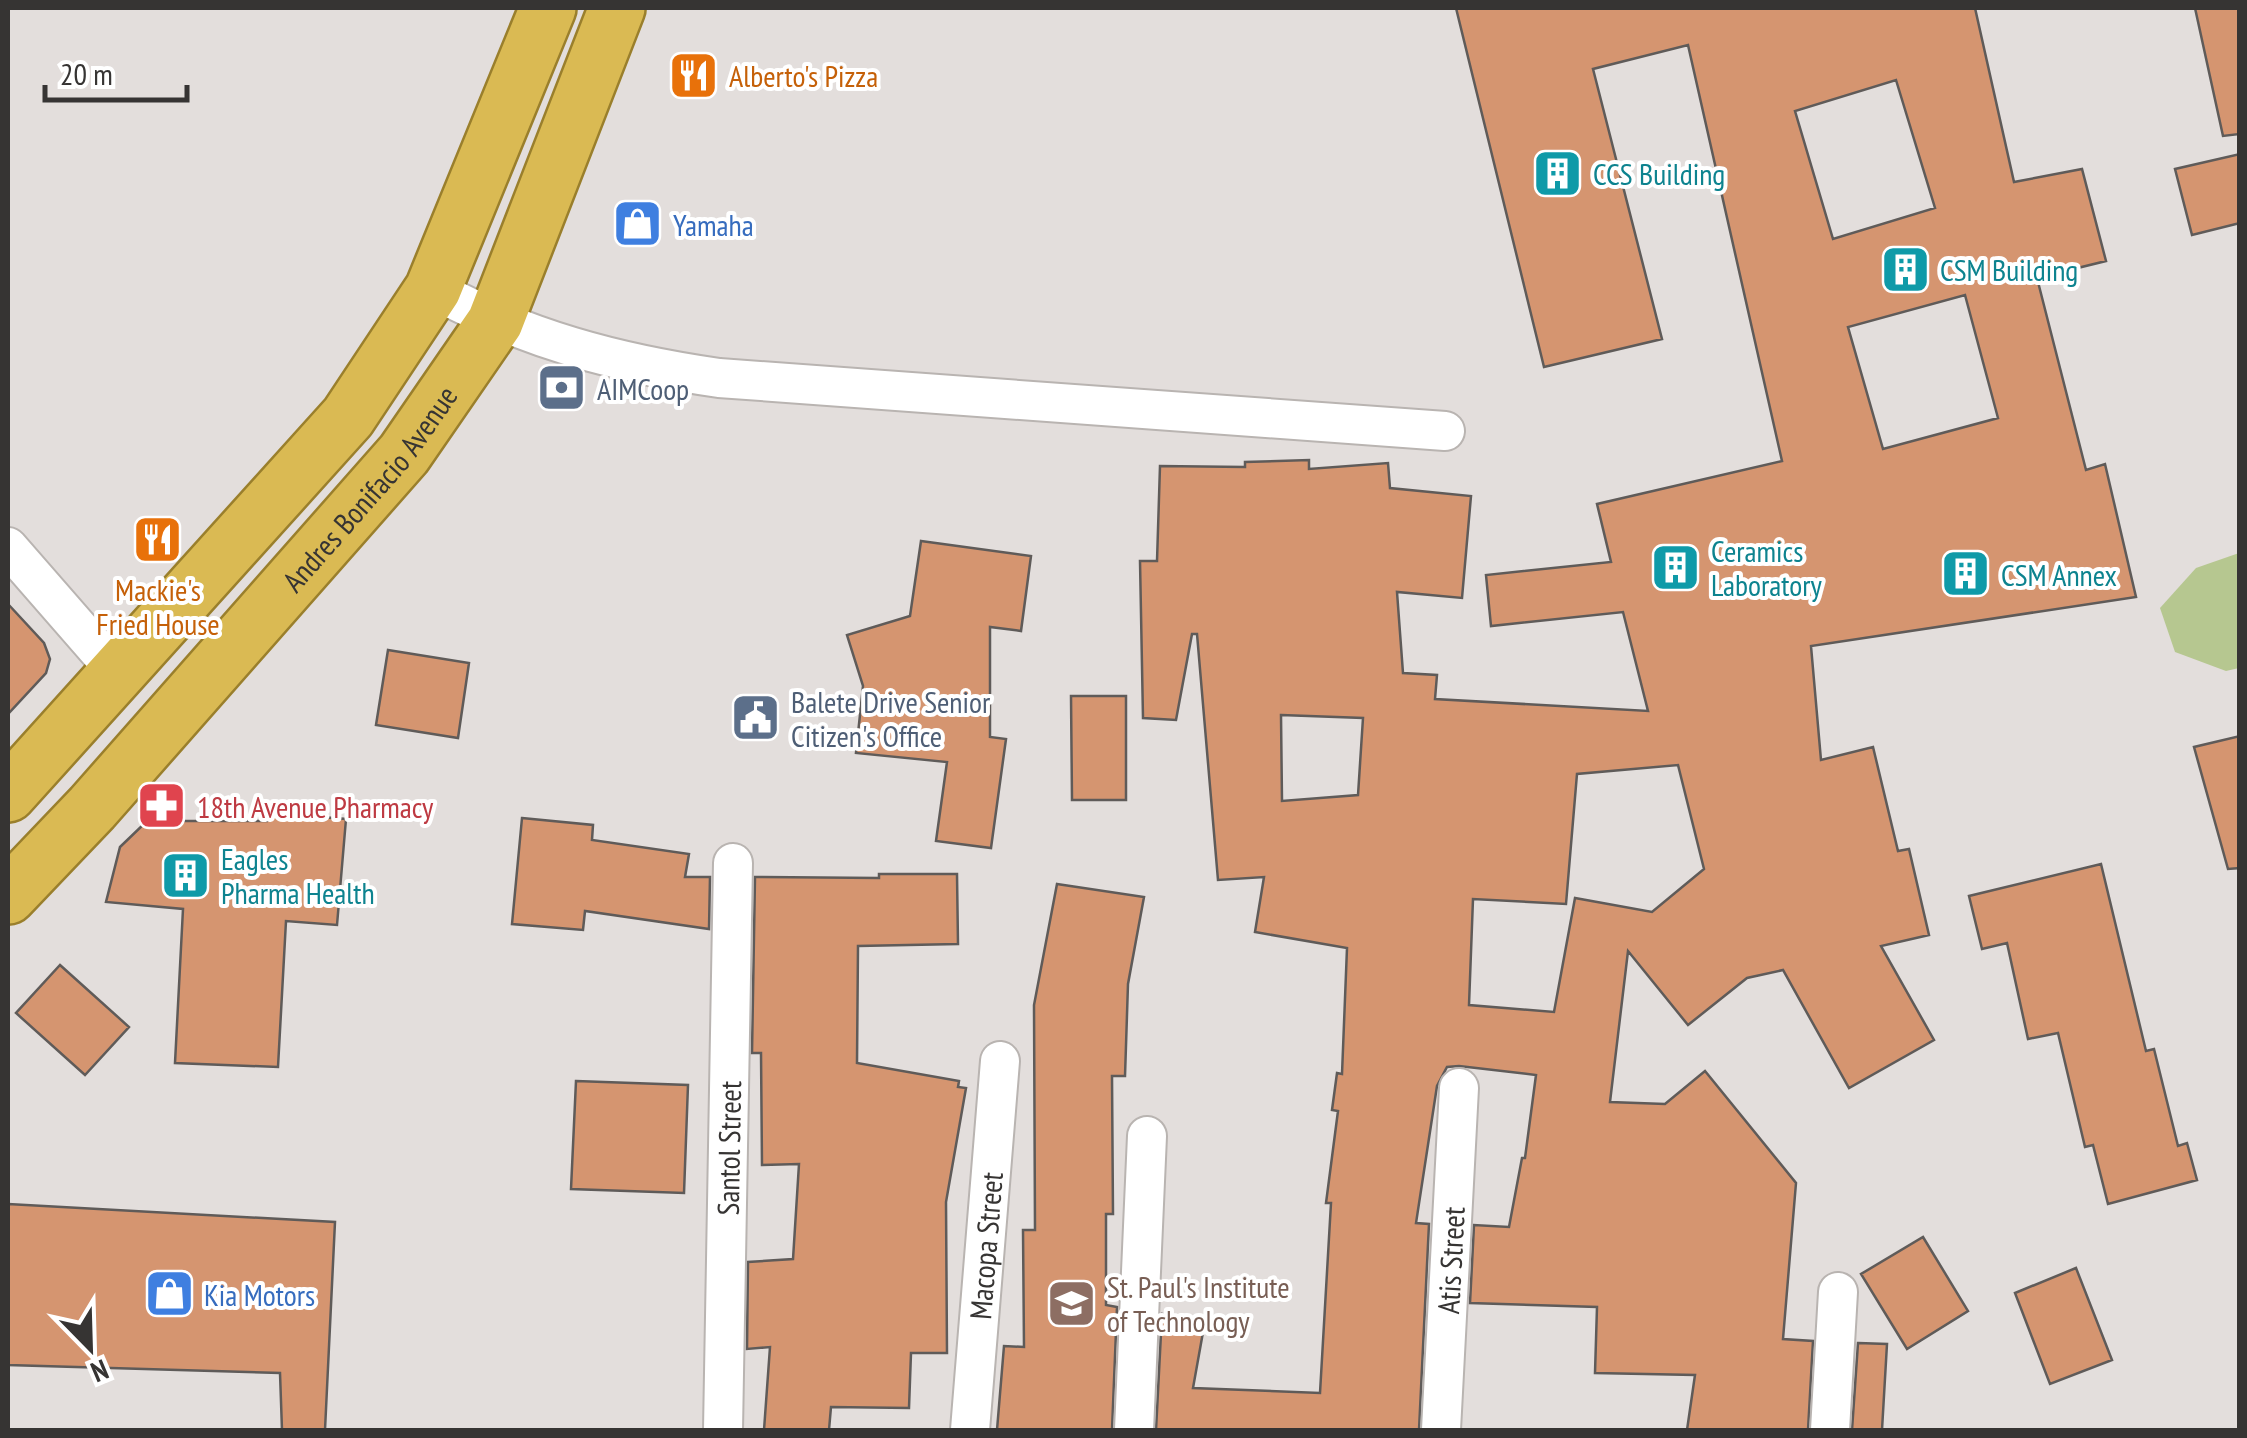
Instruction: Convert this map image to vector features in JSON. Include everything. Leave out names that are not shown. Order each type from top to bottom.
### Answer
[{"type":"highway","name":"Andres Bonifacio Avenue","points":[[8,794],[348,417],[434,289],[548,8]]},
{"type":"highway","name":"Andres Bonifacio Avenue","points":[[8,896],[92,808],[404,454],[495,322],[618,8]]},
{"type":"street","points":[[434,289],[495,322],[626,364],[719,378],[1445,431]]},
{"type":"street","points":[[8,547],[117,672]]},
{"type":"street","name":"Santol Street","points":[[723,1430],[733,863]]},
{"type":"street","name":"Macopa Street","points":[[970,1430],[1000,1061]]},
{"type":"street","name":"Atis Street","points":[[1441,1430],[1459,1088]]},
{"type":"street","points":[[1134,1430],[1147,1136]]},
{"type":"street","points":[[1830,1430],[1838,1292]]},
{"type":"green space","points":[[2239,553],[2239,668],[2226,671],[2175,652],[2160,608],[2196,568]]},
{"type":"building","points":[[1456,8],[1975,8],[2014,182],[2082,169],[2106,261],[2037,278],[2086,470],[2105,464],[2136,597],[1811,646],[1821,760],[1873,747],[1898,851],[1909,849],[1929,935],[1881,946],[1934,1040],[1849,1088],[1783,970],[1747,978],[1688,1025],[1628,951],[1610,1102],[1665,1104],[1705,1071],[1796,1183],[1783,1339],[1813,1341],[1808,1430],[1687,1430],[1695,1375],[1595,1373],[1597,1307],[1470,1303],[1474,1225],[1509,1227],[1525,1158],[1536,1075],[1459,1066],[1447,1067],[1437,1086],[1416,1223],[1429,1224],[1419,1430],[1156,1430],[1162,1314],[1205,1321],[1193,1388],[1320,1393],[1331,1203],[1326,1203],[1338,1111],[1332,1110],[1337,1073],[1342,1074],[1347,948],[1255,932],[1264,877],[1218,880],[1197,634],[1192,634],[1176,720],[1143,718],[1140,561],[1157,561],[1160,466],[1245,467],[1245,462],[1309,460],[1309,469],[1388,463],[1390,488],[1471,496],[1462,598],[1397,592],[1403,673],[1437,675],[1435,699],[1648,711],[1623,612],[1491,626],[1486,575],[1611,562],[1597,504],[1782,461],[1688,45],[1593,69],[1662,339],[1544,367]],"holes":[[[1896,80],[1935,208],[1833,239],[1795,111]],[[1965,295],[1998,418],[1883,449],[1848,327]],[[1281,715],[1363,718],[1358,795],[1282,801]],[[1678,765],[1704,869],[1652,912],[1575,898],[1554,1012],[1469,1005],[1473,899],[1566,904],[1577,774]]]},
{"type":"building","points":[[2195,8],[2240,8],[2240,134],[2223,136]]},
{"type":"building","points":[[2240,154],[2240,223],[2192,235],[2175,169]]},
{"type":"building","points":[[921,541],[1031,556],[1021,631],[990,627],[990,737],[1006,739],[991,848],[936,841],[947,762],[856,753],[863,686],[847,635],[910,616]]},
{"type":"building","points":[[8,604],[44,643],[50,659],[46,673],[8,714]]},
{"type":"building","points":[[388,650],[469,663],[458,738],[376,725]]},
{"type":"building","points":[[1071,696],[1126,696],[1126,800],[1072,800]]},
{"type":"building","points":[[2240,736],[2240,868],[2228,869],[2194,747]]},
{"type":"building","points":[[268,813],[346,819],[337,925],[286,921],[278,1067],[175,1063],[183,909],[106,902],[120,847],[147,821],[267,821]]},
{"type":"building","points":[[522,818],[593,825],[592,840],[689,854],[685,877],[710,877],[709,929],[585,911],[583,930],[512,924]]},
{"type":"building","points":[[2101,864],[2146,1051],[2154,1049],[2178,1146],[2187,1143],[2197,1180],[2108,1204],[2093,1145],[2085,1147],[2058,1033],[2028,1039],[2007,943],[1982,949],[1969,896]]},
{"type":"building","points":[[879,874],[957,874],[958,944],[858,946],[857,1063],[959,1081],[958,1087],[966,1088],[946,1202],[947,1353],[911,1353],[909,1408],[831,1407],[829,1430],[764,1430],[770,1347],[747,1349],[748,1262],[793,1259],[799,1164],[762,1165],[761,1053],[752,1053],[755,877],[879,878]]},
{"type":"building","points":[[1057,884],[1144,897],[1128,984],[1125,1076],[1112,1076],[1113,1214],[1106,1214],[1106,1305],[1117,1307],[1112,1430],[997,1430],[1004,1346],[1024,1347],[1023,1230],[1035,1230],[1034,1005]]},
{"type":"building","points":[[60,965],[129,1027],[85,1075],[16,1013]]},
{"type":"building","points":[[576,1081],[688,1085],[684,1193],[571,1189]]},
{"type":"building","name":"Kia Motors","points":[[8,1204],[335,1222],[325,1430],[282,1430],[280,1373],[8,1365]]},
{"type":"building","points":[[1923,1237],[1968,1311],[1907,1349],[1861,1274]]},
{"type":"building","points":[[2076,1268],[2112,1360],[2050,1384],[2015,1293]]},
{"type":"building","points":[[1858,1343],[1887,1344],[1882,1430],[1852,1430]]},
{"type":"place","name":"Alberto's Pizza","points":[[694,75]]},
{"type":"place","name":"CCS Building","points":[[1558,173]]},
{"type":"place","name":"Yamaha","points":[[638,224]]},
{"type":"place","name":"CSM Building","points":[[1905,269]]},
{"type":"place","name":"AIMCoop","points":[[562,388]]},
{"type":"place","name":"Mackie's Fried House","points":[[158,540]]},
{"type":"place","name":"Ceramics Laboratory","points":[[1676,567]]},
{"type":"place","name":"CSM Annex","points":[[1966,574]]},
{"type":"place","name":"Balete Drive Senior Citizen's Office","points":[[756,718]]},
{"type":"place","name":"18th Avenue Pharmacy","points":[[162,806]]},
{"type":"place","name":"Eagles Pharma Health","points":[[186,875]]},
{"type":"place","name":"Kia Motors","points":[[169,1294]]},
{"type":"place","name":"St. Paul's Institute of Technology","points":[[1072,1303]]}]
